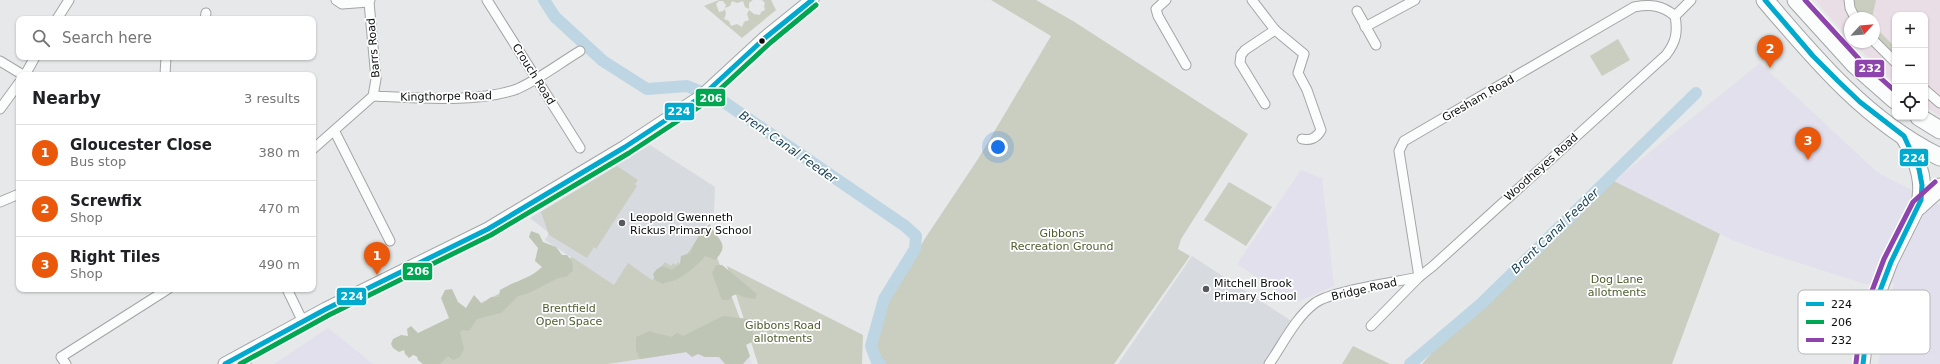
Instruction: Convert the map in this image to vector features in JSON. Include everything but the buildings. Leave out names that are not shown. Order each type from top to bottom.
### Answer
[{"type":"highway","points":[[1765,0],[1813,56],[1866,107],[1904,136],[1940,158]]},
{"type":"highway","points":[[1796,0],[1854,64],[1892,97]]},
{"type":"highway","points":[[1924,120],[1940,130]]},
{"type":"highway","points":[[1904,136],[1920,169],[1922,194],[1919,206]]},
{"type":"highway","points":[[1919,206],[1940,187]]},
{"type":"street","points":[[59,16],[69,0]]},
{"type":"street","points":[[336,0],[342,4],[369,1]]},
{"type":"street","name":"Crouch Road","points":[[487,0],[580,148]]},
{"type":"street","points":[[225,364],[244,360],[303,322],[488,229],[649,132],[704,94],[765,38],[812,0]]},
{"type":"street","points":[[1166,0],[1156,9],[1158,16],[1186,65]]},
{"type":"street","points":[[1252,0],[1275,30],[1308,56],[1298,73],[1307,90],[1321,130],[1309,140],[1302,138]]},
{"type":"street","points":[[1365,27],[1415,0]]},
{"type":"street","points":[[1675,16],[1691,0]]},
{"type":"street","points":[[1849,0],[1852,12]]},
{"type":"street","name":"Barrs Road","points":[[369,1],[376,79],[373,96]]},
{"type":"street","name":"Gresham Road","points":[[1419,277],[1398,151],[1404,141],[1634,7],[1650,4],[1666,8],[1675,16]]},
{"type":"street","points":[[1357,11],[1376,45]]},
{"type":"street","name":"Woodheyes Road","points":[[1371,326],[1419,277],[1439,261],[1666,55],[1674,44],[1677,28],[1675,16]]},
{"type":"street","points":[[1265,104],[1240,63],[1241,55],[1245,50],[1275,30]]},
{"type":"street","points":[[1880,47],[1892,59]]},
{"type":"street","name":"Kingthorpe Road","points":[[373,96],[417,98],[493,96],[517,89],[580,51]]},
{"type":"street","points":[[26,72],[33,60]]},
{"type":"street","points":[[165,72],[166,60]]},
{"type":"street","points":[[0,61],[19,72]]},
{"type":"street","points":[[0,109],[16,87]]},
{"type":"street","points":[[1928,93],[1940,103]]},
{"type":"street","points":[[316,147],[335,132],[373,96]]},
{"type":"street","points":[[335,132],[390,241]]},
{"type":"street","points":[[0,202],[16,195]]},
{"type":"street","points":[[1880,290],[1891,262],[1919,206]]},
{"type":"street","name":"Bridge Road","points":[[1269,364],[1299,319],[1316,302],[1332,295],[1419,277]]},
{"type":"street","points":[[66,364],[61,357],[163,292]]},
{"type":"street","points":[[289,292],[303,322]]},
{"type":"street","points":[[1863,364],[1864,354]]},
{"type":"shaded area","points":[[1815,0],[1940,0],[1940,116],[1928,108],[1928,12],[1892,12],[1892,80],[1858,48],[1880,48],[1880,12],[1844,12],[1844,33]]},
{"type":"shaded area","points":[[1760,63],[1877,172],[1940,205],[1940,364],[1878,364],[1880,354],[1930,354],[1930,290],[1893,290],[1894,283],[1865,284],[1768,253],[1732,240],[1614,181]]},
{"type":"shaded area","name":"Leopold Gwenneth Rickus Primary School","points":[[650,145],[715,187],[714,213],[680,264],[672,270],[662,266],[638,301],[545,240],[549,233],[530,218]]},
{"type":"shaded area","points":[[1301,170],[1322,178],[1334,286],[1295,303],[1237,264]]},
{"type":"shaded area","name":"Mitchell Brook Primary School","points":[[1192,256],[1293,322],[1265,364],[1118,364]]},
{"type":"shaded area","points":[[328,328],[373,364],[274,364]]},
{"type":"shaded area","points":[[746,343],[752,364],[608,364]]},
{"type":"green space","points":[[719,0],[753,0],[749,3],[749,9],[745,7],[743,1],[737,3],[732,1],[730,6],[725,8],[726,5],[723,1],[719,1],[716,4],[719,12],[725,9],[726,14],[724,19],[729,21],[731,26],[737,24],[742,27],[744,22],[749,20],[747,14],[749,10],[754,14],[760,15],[761,12],[765,10],[765,3],[762,0],[771,0],[776,10],[742,38],[704,6]]},
{"type":"green space","name":"Gibbons Recreation Ground","points":[[991,0],[1036,0],[1073,21],[1248,134],[1181,239],[1178,249],[1190,256],[1114,364],[873,364],[875,342],[887,300],[926,237],[978,159],[1051,36]]},
{"type":"green space","points":[[1853,0],[1876,0],[1873,12],[1858,12]]},
{"type":"green space","points":[[1880,32],[1892,44],[1892,53],[1880,40]]},
{"type":"green space","points":[[1618,39],[1630,60],[1602,76],[1590,56]]},
{"type":"green space","points":[[617,166],[638,180],[635,184],[637,186],[596,249],[594,247],[587,258],[549,235],[541,212]]},
{"type":"green space","name":"Dog Lane allotments","points":[[1614,181],[1720,234],[1672,364],[1422,364],[1443,340],[1478,311]]},
{"type":"green space","points":[[1229,182],[1272,207],[1246,246],[1204,220]]},
{"type":"green space","points":[[710,224],[722,245],[720,254],[715,260],[705,256],[692,270],[675,280],[663,284],[655,280],[653,274],[657,269],[662,266],[672,270],[680,264],[681,256],[690,253],[698,237]]},
{"type":"green space","name":"Brentfield Open Space","points":[[704,229],[715,252],[742,324],[746,343],[608,364],[429,364],[397,345],[572,257],[614,285],[628,263],[652,280],[665,262],[671,266],[673,263],[676,265],[678,262],[680,264]]},
{"type":"green space","points":[[531,231],[539,234],[543,242],[556,247],[562,255],[567,255],[572,261],[573,271],[566,277],[558,278],[529,293],[518,296],[501,313],[477,319],[469,331],[463,330],[460,332],[464,349],[460,357],[453,360],[448,356],[440,364],[423,364],[418,360],[417,356],[413,355],[409,358],[405,354],[404,350],[399,352],[393,348],[391,344],[393,339],[401,335],[408,336],[407,329],[411,326],[418,333],[449,318],[441,298],[445,290],[452,289],[458,302],[466,308],[474,295],[482,304],[491,297],[499,297],[500,290],[527,277],[542,267],[535,261],[538,248],[529,237]]},
{"type":"green space","points":[[716,265],[722,265],[757,294],[755,299],[743,297],[737,294],[732,296],[729,300],[722,300],[712,273]]},
{"type":"green space","name":"Gibbons Road allotments","points":[[727,266],[863,335],[862,364],[758,364]]},
{"type":"green space","points":[[723,316],[748,319],[751,325],[749,328],[754,335],[752,342],[746,345],[750,356],[743,364],[725,364],[719,357],[705,357],[698,354],[692,357],[686,352],[640,359],[636,350],[636,337],[650,331],[671,337],[677,333],[683,336]]},
{"type":"green space","points":[[1353,346],[1390,364],[1342,364]]},
{"type":"waterway","name":"Brent Canal Feeder","points":[[544,0],[555,17],[603,61],[647,89],[687,86],[721,100],[905,226],[916,236],[915,249],[884,299],[871,346],[877,362],[880,364]]},
{"type":"waterway","name":"Brent Canal Feeder","points":[[1410,364],[1482,303],[1696,93]]},
{"type":"transit line","name":"224","points":[[225,364],[326,309],[488,229],[625,147],[701,97],[765,38],[812,0]]},
{"type":"transit line","name":"224","points":[[1765,0],[1813,56],[1838,81],[1860,102],[1904,136],[1919,169],[1922,185],[1921,200],[1891,262],[1880,290]]},
{"type":"transit line","name":"232","points":[[1805,0],[1859,59],[1892,88]]},
{"type":"transit line","name":"206","points":[[240,364],[329,315],[491,235],[629,153],[705,103],[770,43],[816,5]]},
{"type":"transit line","name":"232","points":[[1872,290],[1884,259],[1913,202],[1935,182]]},
{"type":"transit line","name":"232","points":[[1856,363],[1857,354]]},
{"type":"transit line","name":"224","points":[[1863,364],[1864,354]]},
{"type":"place","name":"Screwfix","points":[[1770,68]]},
{"type":"place","name":"Right Tiles","points":[[1808,160]]},
{"type":"place","name":"Leopold Gwenneth Rickus Primary School","points":[[622,223]]},
{"type":"place","name":"Gloucester Close","points":[[377,275]]},
{"type":"place","name":"Mitchell Brook Primary School","points":[[1206,289]]}]
